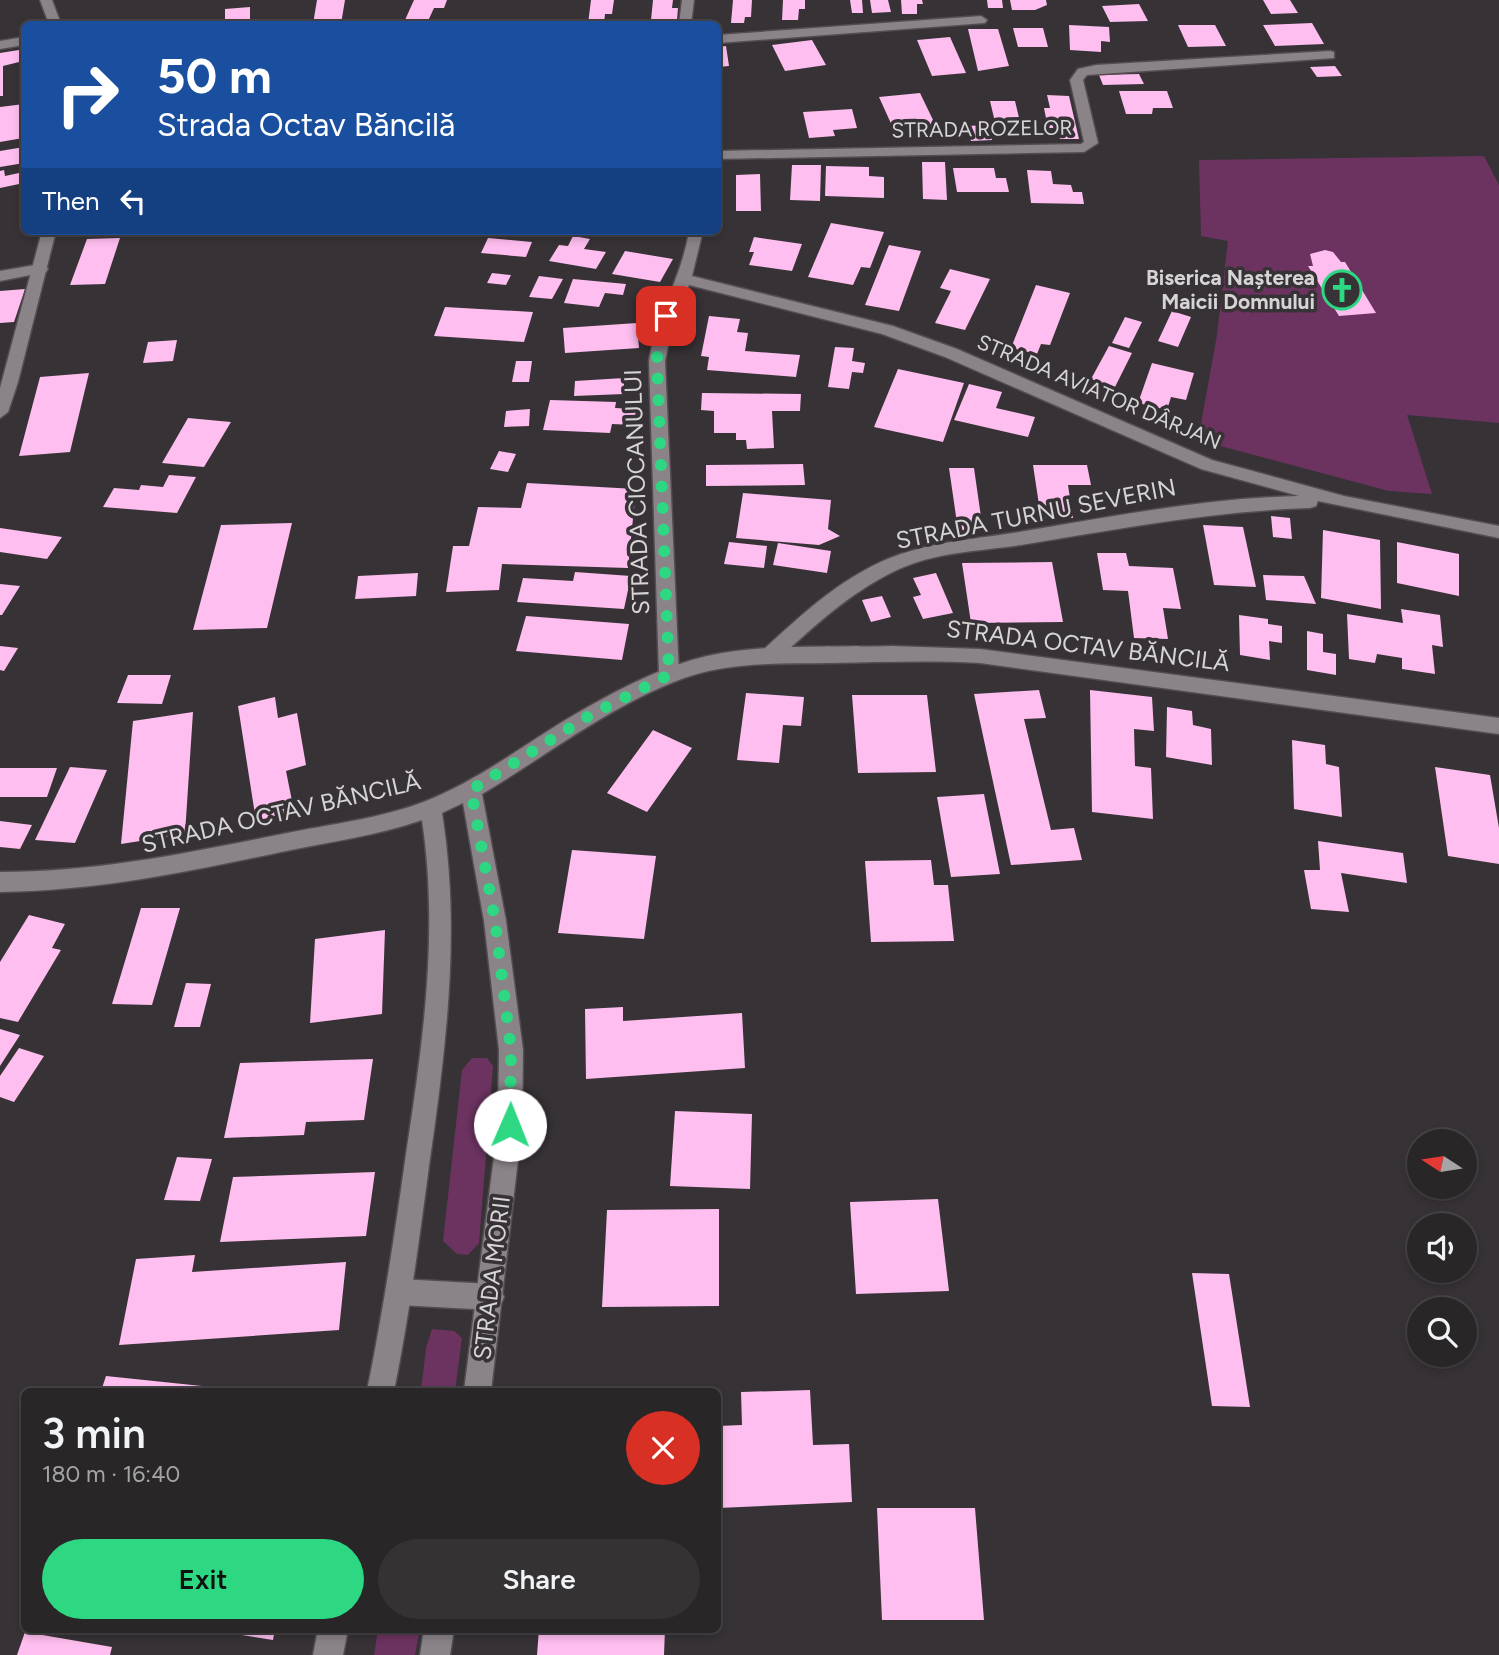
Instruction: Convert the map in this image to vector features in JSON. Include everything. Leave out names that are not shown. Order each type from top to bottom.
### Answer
[{"type":"street","points":[[47,0],[54,21]]},
{"type":"street","points":[[685,21],[688,0]]},
{"type":"street","points":[[721,39],[981,20]]},
{"type":"street","points":[[0,44],[21,41]]},
{"type":"street","name":"STRADA ROZELOR","points":[[721,155],[1084,148],[1091,143],[1090,133],[1076,80],[1083,72],[1096,69],[1330,55]]},
{"type":"street","points":[[0,412],[48,235]]},
{"type":"street","name":"STRADA CIOCANULUI","points":[[669,675],[658,338],[684,279],[695,235]]},
{"type":"street","points":[[0,276],[41,269]]},
{"type":"street","name":"STRADA AVIATOR DÂRJAN","points":[[684,279],[887,330],[951,353],[1207,465],[1344,502],[1499,532]]},
{"type":"street","name":"STRADA TURNU SEVERIN","points":[[768,657],[845,591],[894,563],[970,547],[1227,504],[1344,502]]},
{"type":"street","name":"STRADA OCTAV BĂNCILĂ","points":[[0,882],[71,881],[128,873],[372,824],[430,808],[471,790],[592,714],[669,675],[708,664],[768,657],[947,653],[980,656],[1499,726]]},
{"type":"street","name":"STRADA MORII","points":[[471,790],[495,921],[511,1050],[510,1125],[478,1388]]},
{"type":"street","points":[[381,1388],[399,1292],[437,1012],[443,933],[437,839],[430,808]]},
{"type":"street","points":[[399,1292],[491,1297]]},
{"type":"street","points":[[328,1655],[332,1633]]},
{"type":"street","points":[[435,1655],[438,1633]]},
{"type":"shaded area","points":[[1484,156],[1499,185],[1499,423],[1407,415],[1432,494],[1389,491],[1198,440],[1217,335],[1228,241],[1201,236],[1199,160]]},
{"type":"shaded area","points":[[472,1058],[487,1058],[493,1066],[479,1243],[468,1255],[457,1254],[443,1241],[462,1070]]},
{"type":"shaded area","points":[[432,1329],[454,1331],[462,1338],[455,1388],[421,1388],[426,1348]]},
{"type":"shaded area","points":[[377,1633],[419,1633],[415,1655],[374,1655]]},
{"type":"building","points":[[317,0],[345,0],[342,21],[314,21]]},
{"type":"building","points":[[414,0],[447,0],[444,8],[434,8],[428,21],[405,20]]},
{"type":"building","points":[[591,0],[614,0],[612,14],[605,14],[604,21],[588,21]]},
{"type":"building","points":[[653,0],[673,0],[672,8],[678,8],[677,20],[651,20]]},
{"type":"building","points":[[733,0],[752,0],[751,17],[745,17],[744,23],[731,23]]},
{"type":"building","points":[[783,0],[805,0],[805,9],[799,9],[798,20],[782,20]]},
{"type":"building","points":[[850,0],[862,0],[863,13],[852,13]]},
{"type":"building","points":[[870,0],[888,0],[891,12],[872,13]]},
{"type":"building","points":[[901,0],[922,0],[923,4],[917,4],[917,14],[902,14]]},
{"type":"building","points":[[987,0],[1002,0],[1003,8],[988,8]]},
{"type":"building","points":[[1010,0],[1046,0],[1047,5],[1035,10],[1012,10]]},
{"type":"building","points":[[1263,0],[1290,0],[1298,13],[1271,14]]},
{"type":"building","points":[[1139,4],[1148,21],[1110,22],[1102,6]]},
{"type":"building","points":[[250,7],[250,21],[225,21],[225,9]]},
{"type":"building","points":[[1312,23],[1324,44],[1275,46],[1263,25]]},
{"type":"building","points":[[1069,25],[1109,27],[1110,42],[1101,41],[1101,52],[1070,50]]},
{"type":"building","points":[[1178,25],[1215,25],[1226,46],[1188,47]]},
{"type":"building","points":[[1013,28],[1043,28],[1048,47],[1018,47]]},
{"type":"building","points":[[968,29],[998,29],[1009,66],[978,71]]},
{"type":"building","points":[[950,37],[966,73],[932,76],[917,40]]},
{"type":"building","points":[[812,40],[826,65],[785,71],[772,45]]},
{"type":"building","points":[[726,46],[729,66],[721,67],[721,47]]},
{"type":"building","points":[[19,50],[19,62],[3,66],[3,96],[0,96],[0,53]]},
{"type":"building","points":[[1335,66],[1342,76],[1317,77],[1310,67]]},
{"type":"building","points":[[1139,74],[1144,84],[1103,85],[1099,75]]},
{"type":"building","points":[[1119,91],[1167,91],[1173,108],[1153,108],[1152,114],[1126,114]]},
{"type":"building","points":[[920,93],[935,124],[893,128],[879,97]]},
{"type":"building","points":[[1047,95],[1069,96],[1079,139],[1060,139],[1058,128],[1048,128],[1044,108],[1050,108]]},
{"type":"building","points":[[990,101],[1015,101],[1020,122],[995,122]]},
{"type":"building","points":[[21,104],[21,138],[0,142],[0,107]]},
{"type":"building","points":[[852,109],[857,128],[833,130],[835,136],[809,138],[803,112]]},
{"type":"building","points":[[987,125],[992,140],[971,141],[967,126]]},
{"type":"building","points":[[21,148],[21,164],[0,167],[0,151]]},
{"type":"building","points":[[922,162],[945,162],[947,200],[923,199]]},
{"type":"building","points":[[792,165],[821,165],[820,201],[790,200]]},
{"type":"building","points":[[826,166],[869,167],[869,176],[884,177],[884,198],[825,196]]},
{"type":"building","points":[[953,168],[994,168],[996,178],[1006,178],[1009,192],[957,192]]},
{"type":"building","points":[[4,170],[5,176],[19,173],[19,184],[0,188],[0,171]]},
{"type":"building","points":[[1027,170],[1051,171],[1053,184],[1071,185],[1073,192],[1082,192],[1084,204],[1031,203]]},
{"type":"building","points":[[760,174],[761,211],[736,211],[736,175]]},
{"type":"building","points":[[831,223],[884,232],[870,268],[861,267],[853,285],[808,277]]},
{"type":"building","points":[[573,236],[590,239],[584,249],[606,252],[596,269],[549,261],[559,245],[568,246]]},
{"type":"building","points":[[754,237],[802,244],[792,271],[749,265],[754,252],[749,252]]},
{"type":"building","points":[[120,238],[105,284],[70,285],[87,239]]},
{"type":"building","points":[[488,238],[532,242],[526,257],[481,253]]},
{"type":"building","points":[[889,245],[921,251],[899,311],[865,305]]},
{"type":"building","name":"Biserica Nașterea Maicii Domnului","points":[[1325,250],[1333,252],[1341,262],[1345,262],[1376,313],[1339,316],[1308,266],[1313,266],[1310,254]]},
{"type":"building","points":[[625,251],[673,259],[660,282],[612,274]]},
{"type":"building","points":[[950,269],[990,279],[965,330],[935,323],[951,291],[940,288]]},
{"type":"building","points":[[492,273],[511,275],[506,285],[487,283]]},
{"type":"building","points":[[539,276],[563,279],[552,299],[529,297]]},
{"type":"building","points":[[573,279],[626,284],[623,295],[605,293],[599,307],[564,303]]},
{"type":"building","points":[[1036,285],[1070,293],[1050,345],[1041,344],[1037,354],[1011,348]]},
{"type":"building","points":[[25,289],[14,322],[0,323],[0,291]]},
{"type":"building","points":[[445,307],[533,312],[524,342],[434,336]]},
{"type":"building","points":[[1172,311],[1191,317],[1178,347],[1158,341]]},
{"type":"building","points":[[709,316],[740,319],[737,332],[748,333],[745,351],[800,355],[796,377],[707,370],[709,357],[701,356]]},
{"type":"building","points":[[1125,317],[1142,322],[1129,348],[1112,343]]},
{"type":"building","points":[[637,323],[639,348],[565,353],[563,328]]},
{"type":"building","points":[[177,340],[173,361],[143,363],[148,342]]},
{"type":"building","points":[[1109,346],[1132,353],[1115,387],[1091,379]]},
{"type":"building","points":[[835,347],[854,348],[852,361],[865,363],[863,373],[852,372],[849,389],[828,387]]},
{"type":"building","points":[[516,361],[532,361],[529,382],[512,382]]},
{"type":"building","points":[[1152,363],[1194,373],[1186,400],[1171,397],[1167,410],[1138,403]]},
{"type":"building","points":[[898,369],[964,383],[943,442],[874,427]]},
{"type":"building","points":[[89,373],[70,452],[19,456],[40,377]]},
{"type":"building","points":[[624,378],[624,394],[574,396],[575,381]]},
{"type":"building","points":[[969,384],[1002,392],[996,408],[1035,417],[1028,437],[954,420]]},
{"type":"building","points":[[702,393],[801,394],[800,411],[772,411],[774,448],[747,449],[746,440],[736,440],[736,433],[714,433],[714,411],[701,410]]},
{"type":"building","points":[[550,400],[616,402],[615,408],[636,409],[634,425],[612,424],[610,433],[543,430]]},
{"type":"building","points":[[530,409],[529,426],[504,427],[506,411]]},
{"type":"building","points":[[188,418],[231,422],[204,467],[162,463]]},
{"type":"building","points":[[499,451],[516,454],[508,472],[490,469]]},
{"type":"building","points":[[803,464],[805,485],[706,486],[706,465]]},
{"type":"building","points":[[1033,465],[1087,465],[1091,485],[1068,485],[1073,518],[1041,518]]},
{"type":"building","points":[[949,468],[974,468],[983,531],[958,530]]},
{"type":"building","points":[[169,475],[196,477],[177,513],[103,507],[114,488],[139,490],[141,485],[163,487]]},
{"type":"building","points":[[527,483],[636,489],[628,568],[502,564],[499,590],[446,592],[453,546],[469,546],[478,507],[521,508]]},
{"type":"building","points":[[743,493],[831,500],[828,529],[840,536],[819,545],[736,538]]},
{"type":"building","points":[[1271,516],[1290,518],[1292,539],[1273,537]]},
{"type":"building","points":[[292,523],[267,628],[193,630],[221,525]]},
{"type":"building","points":[[1203,525],[1243,527],[1256,587],[1214,585]]},
{"type":"building","points":[[0,528],[62,537],[47,559],[0,552]]},
{"type":"building","points":[[1323,530],[1380,540],[1381,609],[1321,598]]},
{"type":"building","points":[[729,542],[767,546],[764,568],[724,564]]},
{"type":"building","points":[[1397,542],[1459,554],[1459,596],[1397,583]]},
{"type":"building","points":[[778,543],[831,551],[827,573],[773,565]]},
{"type":"building","points":[[1097,553],[1126,553],[1129,566],[1173,568],[1181,609],[1163,608],[1168,639],[1134,638],[1128,591],[1103,590]]},
{"type":"building","points":[[1052,562],[1063,622],[971,623],[962,563]]},
{"type":"building","points":[[575,572],[631,576],[624,609],[517,602],[523,578],[573,581]]},
{"type":"building","points":[[418,573],[416,596],[355,599],[358,576]]},
{"type":"building","points":[[936,573],[953,613],[923,619],[913,597],[921,595],[913,578]]},
{"type":"building","points":[[1263,575],[1304,576],[1316,604],[1266,600]]},
{"type":"building","points":[[0,584],[20,586],[2,615],[0,615]]},
{"type":"building","points":[[882,596],[891,617],[871,622],[862,600]]},
{"type":"building","points":[[1401,609],[1440,615],[1443,647],[1432,645],[1435,674],[1402,669],[1402,658],[1377,654],[1375,663],[1349,659],[1347,614],[1403,623]]},
{"type":"building","points":[[1239,615],[1268,619],[1268,624],[1282,626],[1282,643],[1269,641],[1270,660],[1240,655]]},
{"type":"building","points":[[526,616],[629,624],[622,660],[516,651]]},
{"type":"building","points":[[1307,631],[1323,634],[1323,652],[1336,654],[1336,675],[1307,670]]},
{"type":"building","points":[[0,646],[18,648],[4,671],[0,670]]},
{"type":"building","points":[[128,675],[171,675],[162,704],[117,703]]},
{"type":"building","points":[[1039,690],[1046,718],[1024,719],[1051,830],[1074,828],[1082,860],[1011,865],[974,694]]},
{"type":"building","points":[[1090,690],[1152,697],[1154,731],[1134,729],[1135,766],[1151,768],[1153,819],[1092,812]]},
{"type":"building","points":[[746,693],[804,697],[801,726],[783,725],[779,763],[737,760]]},
{"type":"building","points":[[852,695],[927,695],[936,772],[858,773]]},
{"type":"building","points":[[275,697],[278,718],[297,713],[306,765],[286,771],[294,811],[256,821],[238,706]]},
{"type":"building","points":[[1167,707],[1192,711],[1193,725],[1211,729],[1212,765],[1166,757]]},
{"type":"building","points":[[193,712],[185,834],[121,844],[133,721]]},
{"type":"building","points":[[653,730],[692,748],[647,812],[607,793]]},
{"type":"building","points":[[1292,740],[1325,745],[1326,764],[1339,767],[1342,817],[1294,809]]},
{"type":"building","points":[[70,767],[107,770],[75,843],[35,840]]},
{"type":"building","points":[[1435,767],[1490,775],[1499,828],[1499,864],[1448,856]]},
{"type":"building","points":[[0,768],[57,768],[47,797],[0,797]]},
{"type":"building","points":[[984,794],[1000,874],[951,877],[937,797]]},
{"type":"building","points":[[0,821],[32,825],[20,849],[0,847]]},
{"type":"building","points":[[1318,841],[1403,853],[1407,883],[1341,873],[1349,912],[1311,909],[1304,870],[1320,870]]},
{"type":"building","points":[[572,850],[656,856],[644,939],[558,933]]},
{"type":"building","points":[[931,860],[934,885],[948,885],[954,941],[871,942],[865,861]]},
{"type":"building","points":[[141,908],[180,908],[152,1005],[112,1004]]},
{"type":"building","points":[[29,915],[65,924],[52,948],[61,950],[18,1022],[0,1018],[0,962]]},
{"type":"building","points":[[385,930],[382,1014],[310,1023],[315,939]]},
{"type":"building","points":[[186,983],[211,984],[200,1027],[174,1027]]},
{"type":"building","points":[[623,1007],[623,1021],[742,1013],[745,1068],[586,1079],[585,1009]]},
{"type":"building","points":[[0,1029],[20,1035],[0,1066]]},
{"type":"building","points":[[19,1048],[44,1056],[14,1102],[0,1097],[0,1076]]},
{"type":"building","points":[[373,1059],[364,1120],[306,1122],[304,1135],[224,1138],[240,1063]]},
{"type":"building","points":[[675,1111],[752,1114],[750,1189],[670,1186]]},
{"type":"building","points":[[177,1157],[212,1159],[200,1201],[164,1200]]},
{"type":"building","points":[[375,1172],[366,1236],[220,1242],[233,1177]]},
{"type":"building","points":[[938,1199],[949,1291],[856,1294],[850,1202]]},
{"type":"building","points":[[719,1209],[719,1306],[602,1307],[607,1210]]},
{"type":"building","points":[[195,1255],[192,1272],[346,1262],[339,1330],[119,1345],[136,1259]]},
{"type":"building","points":[[1192,1273],[1229,1274],[1250,1407],[1212,1406]]},
{"type":"building","points":[[106,1376],[221,1388],[102,1388]]},
{"type":"building","points":[[810,1390],[813,1445],[849,1444],[852,1502],[721,1508],[721,1426],[742,1425],[741,1392]]},
{"type":"building","points":[[877,1508],[975,1508],[984,1620],[882,1620]]},
{"type":"building","points":[[25,1633],[112,1647],[110,1655],[17,1655]]},
{"type":"building","points":[[229,1633],[274,1633],[273,1640]]},
{"type":"building","points":[[539,1633],[665,1633],[664,1655],[537,1655]]},
{"type":"place","name":"Biserica Nașterea Maicii Domnului","points":[[1342,290]]},
{"type":"route","points":[[510,1125],[511,1050],[495,921],[471,790],[592,714],[669,675],[657,361],[658,338],[666,316]]}]
